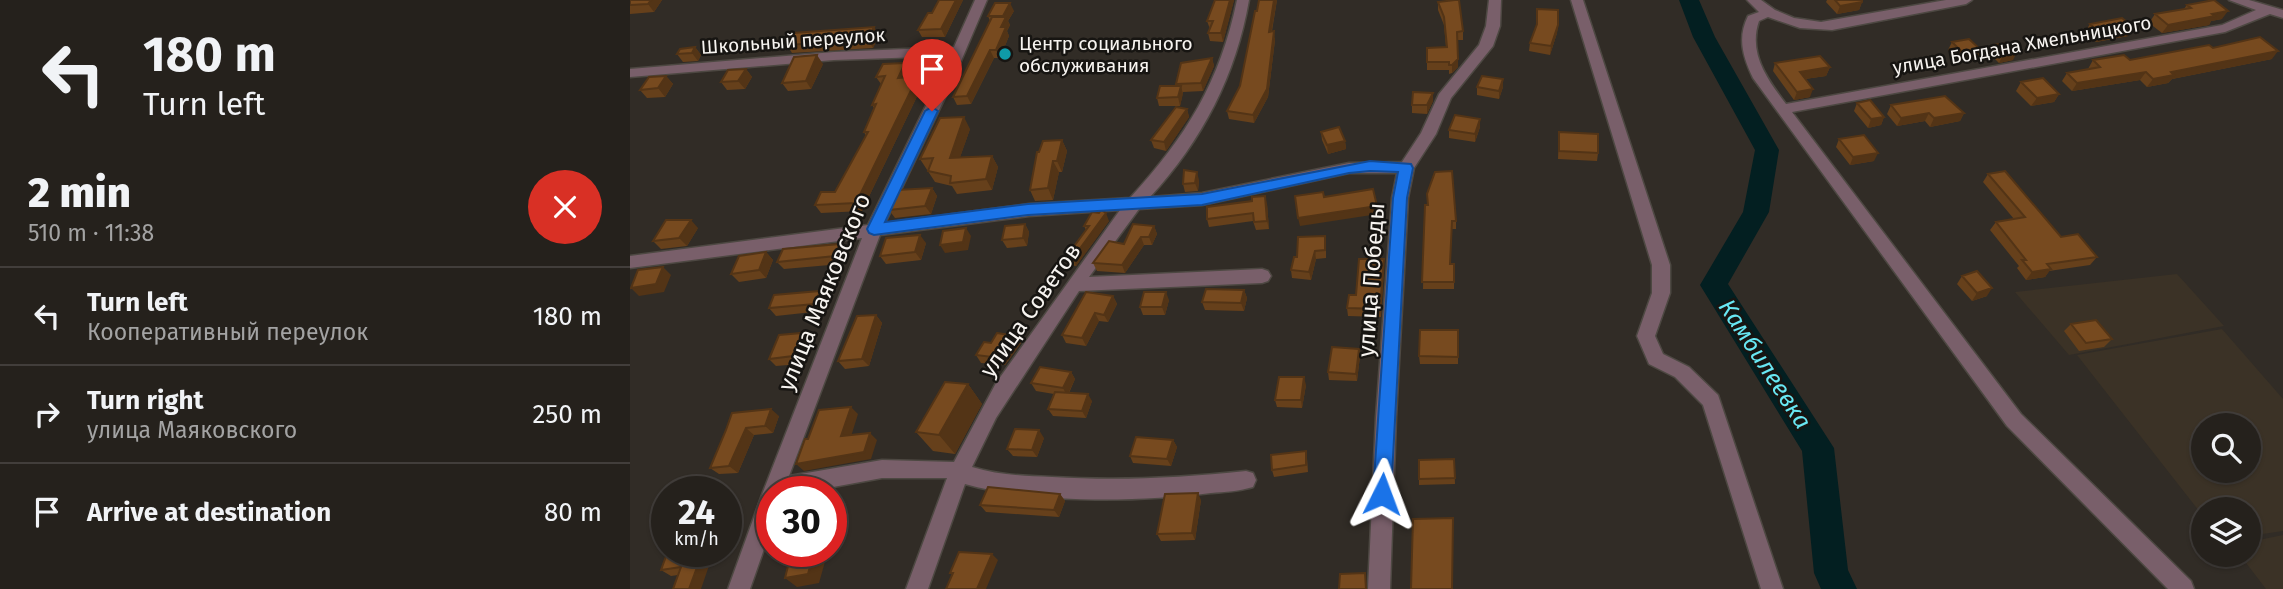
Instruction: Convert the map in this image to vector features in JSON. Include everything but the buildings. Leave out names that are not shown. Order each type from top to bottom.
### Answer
[{"type":"street","name":"улица Маяковского","points":[[779,476],[874,229],[981,0]]},
{"type":"street","name":"улица Советов","points":[[917,589],[961,473],[1001,391],[1135,202],[1174,159],[1205,113],[1230,59],[1243,0]]},
{"type":"street","name":"улица Победы","points":[[1379,589],[1388,376],[1400,198],[1406,168],[1428,134],[1444,97],[1486,46],[1493,26],[1495,0]]},
{"type":"street","points":[[1577,0],[1661,265],[1661,293],[1646,336],[1656,359],[1682,372],[1711,401],[1772,589]]},
{"type":"street","points":[[1753,0],[1768,13],[1793,23],[1832,26],[1966,0]]},
{"type":"street","points":[[2235,0],[2283,14]]},
{"type":"street","name":"улица Богдана Хмельницкого","points":[[1782,109],[2225,28],[2266,10]]},
{"type":"street","points":[[1768,13],[1753,19],[1747,32],[1750,54],[1758,75],[1782,109],[2014,420],[2183,589]]},
{"type":"street","name":"Школьный переулок","points":[[630,73],[834,56],[959,51]]},
{"type":"street","points":[[630,262],[1028,209],[1202,200],[1260,185],[1360,167],[1406,168]]},
{"type":"street","points":[[1076,284],[1262,276]]},
{"type":"street","points":[[847,477],[882,470],[946,469],[995,483],[1095,489],[1186,486],[1246,480]]},
{"type":"street","name":"улица Маяковского","points":[[739,589],[756,540]]},
{"type":"shaded area","points":[[2177,274],[2224,326],[2069,355],[2015,292]]},
{"type":"shaded area","points":[[2222,329],[2283,399],[2283,531],[2261,534],[2261,497],[2191,497],[2191,501],[2077,355]]},
{"type":"shaded area","points":[[2283,535],[2283,589],[2266,589],[2249,567],[2261,567],[2261,540]]},
{"type":"waterway","name":"Камбилеевка","points":[[1689,0],[1704,37],[1767,150],[1756,212],[1714,285],[1818,448],[1831,573],[1839,589]]},
{"type":"place","name":"Центр социального обслуживания","points":[[1005,54]]},
{"type":"route","points":[[932,111],[874,229],[1028,209],[1202,200],[1260,185],[1349,168],[1406,168],[1400,198],[1382,494]]}]
